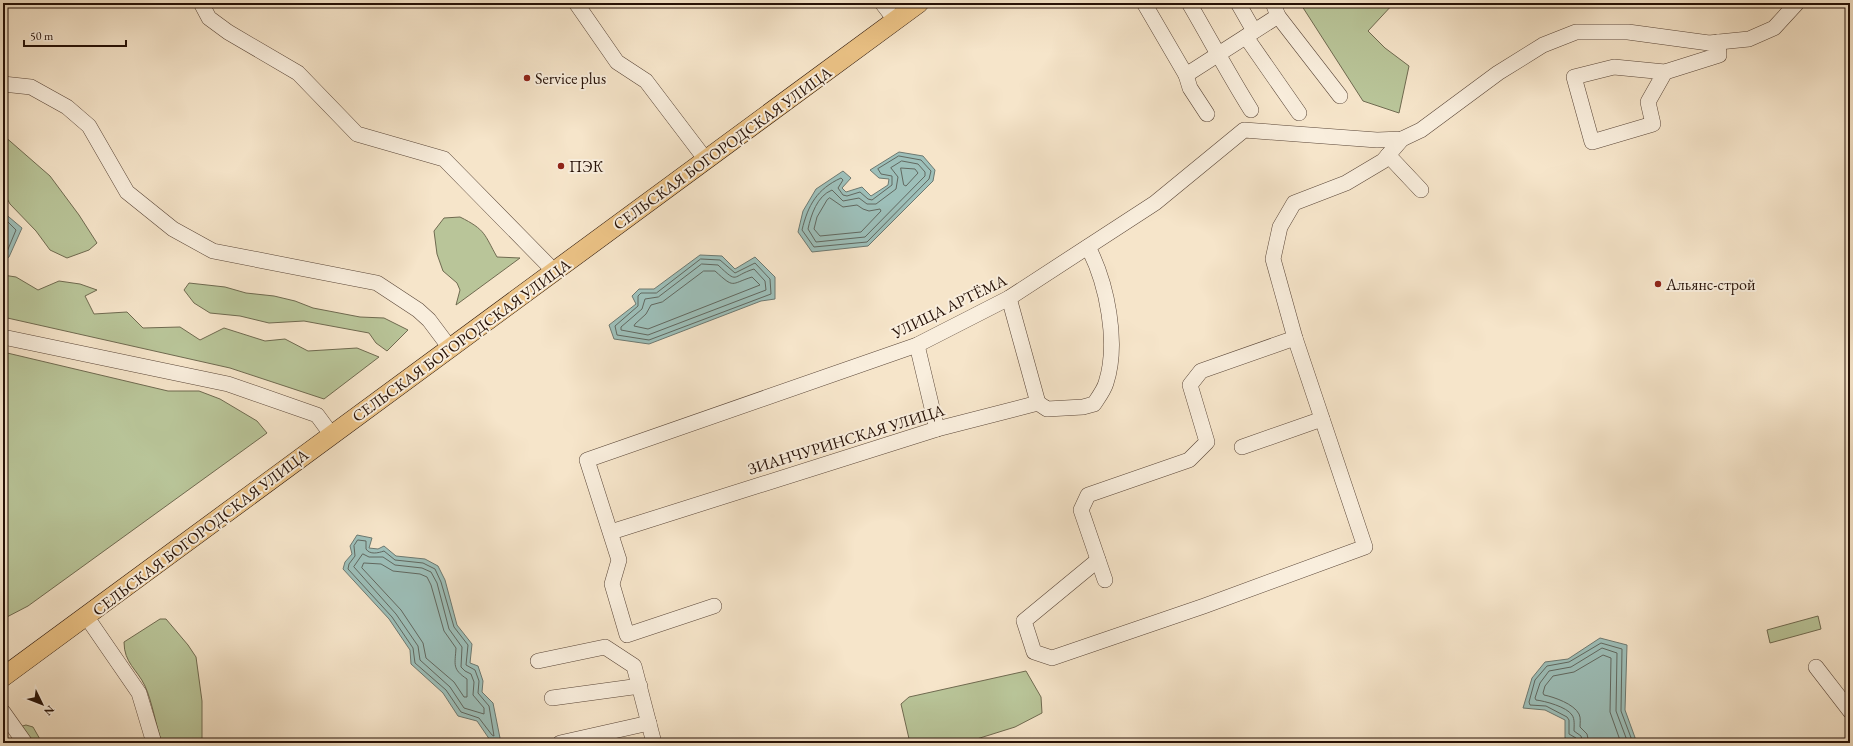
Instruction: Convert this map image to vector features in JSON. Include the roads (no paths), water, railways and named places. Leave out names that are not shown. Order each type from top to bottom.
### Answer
[{"type":"main road","name":"СЕЛЬСКАЯ БОГОРОДСКАЯ УЛИЦА","points":[[3,677],[331,434],[919,3]]},
{"type":"street","points":[[201,3],[209,18],[228,32],[298,73],[357,134],[444,159],[554,271]]},
{"type":"street","points":[[576,3],[617,62],[646,81],[706,160]]},
{"type":"street","points":[[882,3],[895,20]]},
{"type":"street","points":[[1144,3],[1186,75],[1190,88],[1207,114]]},
{"type":"street","points":[[1189,3],[1250,110]]},
{"type":"street","points":[[1238,3],[1250,34],[1298,113]]},
{"type":"street","points":[[1098,560],[1024,621],[1034,652],[1052,658],[1204,606],[1365,547],[1295,338],[1273,259],[1280,227],[1294,203],[1346,183],[1383,161],[1402,139],[1421,130],[1498,73],[1543,45],[1576,32],[1628,32],[1709,43],[1749,39],[1774,28],[1797,3]]},
{"type":"street","points":[[1186,75],[1250,34],[1276,9],[1340,96]]},
{"type":"street","points":[[1665,72],[1648,102],[1654,124],[1592,142],[1574,78],[1614,67],[1665,72],[1719,55],[1718,42]]},
{"type":"street","points":[[3,84],[31,87],[66,107],[89,126],[127,192],[173,230],[213,251],[377,283],[418,310],[429,320],[450,348]]},
{"type":"street","name":"УЛИЦА АРТЁМА","points":[[611,532],[588,460],[917,345],[1009,298],[1155,203],[1244,130],[1377,140],[1402,139]]},
{"type":"street","points":[[1388,155],[1421,190]]},
{"type":"street","points":[[1009,298],[1038,403],[1047,409],[1083,407],[1094,404],[1106,384],[1112,350],[1108,309],[1096,263],[1088,247]]},
{"type":"street","points":[[3,337],[228,384],[317,414],[331,434]]},
{"type":"street","points":[[1105,580],[1081,510],[1088,495],[1189,460],[1207,442],[1190,385],[1201,371],[1295,338]]},
{"type":"street","points":[[917,345],[937,429]]},
{"type":"street","name":"ЗИАНЧУРИНСКАЯ УЛИЦА","points":[[611,532],[937,429],[1038,403]]},
{"type":"street","points":[[1242,447],[1322,419]]},
{"type":"street","points":[[611,532],[619,560],[612,584],[627,635],[714,606]]},
{"type":"street","points":[[86,616],[139,693],[154,743]]},
{"type":"street","points":[[538,661],[605,647],[634,666],[654,743]]},
{"type":"street","points":[[1816,667],[1850,710]]},
{"type":"street","points":[[552,698],[640,686]]},
{"type":"street","points":[[3,712],[25,743]]},
{"type":"street","points":[[560,743],[649,723]]},
{"type":"water","points":[[899,152],[923,156],[935,170],[933,181],[868,246],[812,252],[798,232],[803,211],[816,189],[843,171],[851,178],[842,188],[846,192],[862,187],[871,196],[888,185],[889,179],[879,178],[870,170]]},
{"type":"water","points":[[3,212],[22,228],[9,257],[3,261]]},
{"type":"water","points":[[700,255],[722,256],[735,269],[755,257],[775,277],[775,299],[761,301],[649,344],[614,339],[609,325],[636,304],[632,296],[639,289],[654,289]]},
{"type":"water","points":[[357,535],[372,538],[369,548],[378,549],[384,546],[396,556],[425,559],[438,566],[445,580],[457,625],[472,644],[470,663],[478,666],[483,681],[482,692],[493,703],[501,743],[492,743],[477,721],[458,716],[443,693],[411,664],[410,650],[389,619],[343,569],[345,562],[352,554],[350,546]]},
{"type":"water","points":[[1600,638],[1627,645],[1625,710],[1637,743],[1578,743],[1565,738],[1565,720],[1545,710],[1523,708],[1532,678],[1545,662],[1568,659]]},
{"type":"place","name":"Service plus","points":[[527,78]]},
{"type":"place","name":"ПЭК","points":[[561,166]]},
{"type":"place","name":"Альянс-строй","points":[[1658,284]]}]
